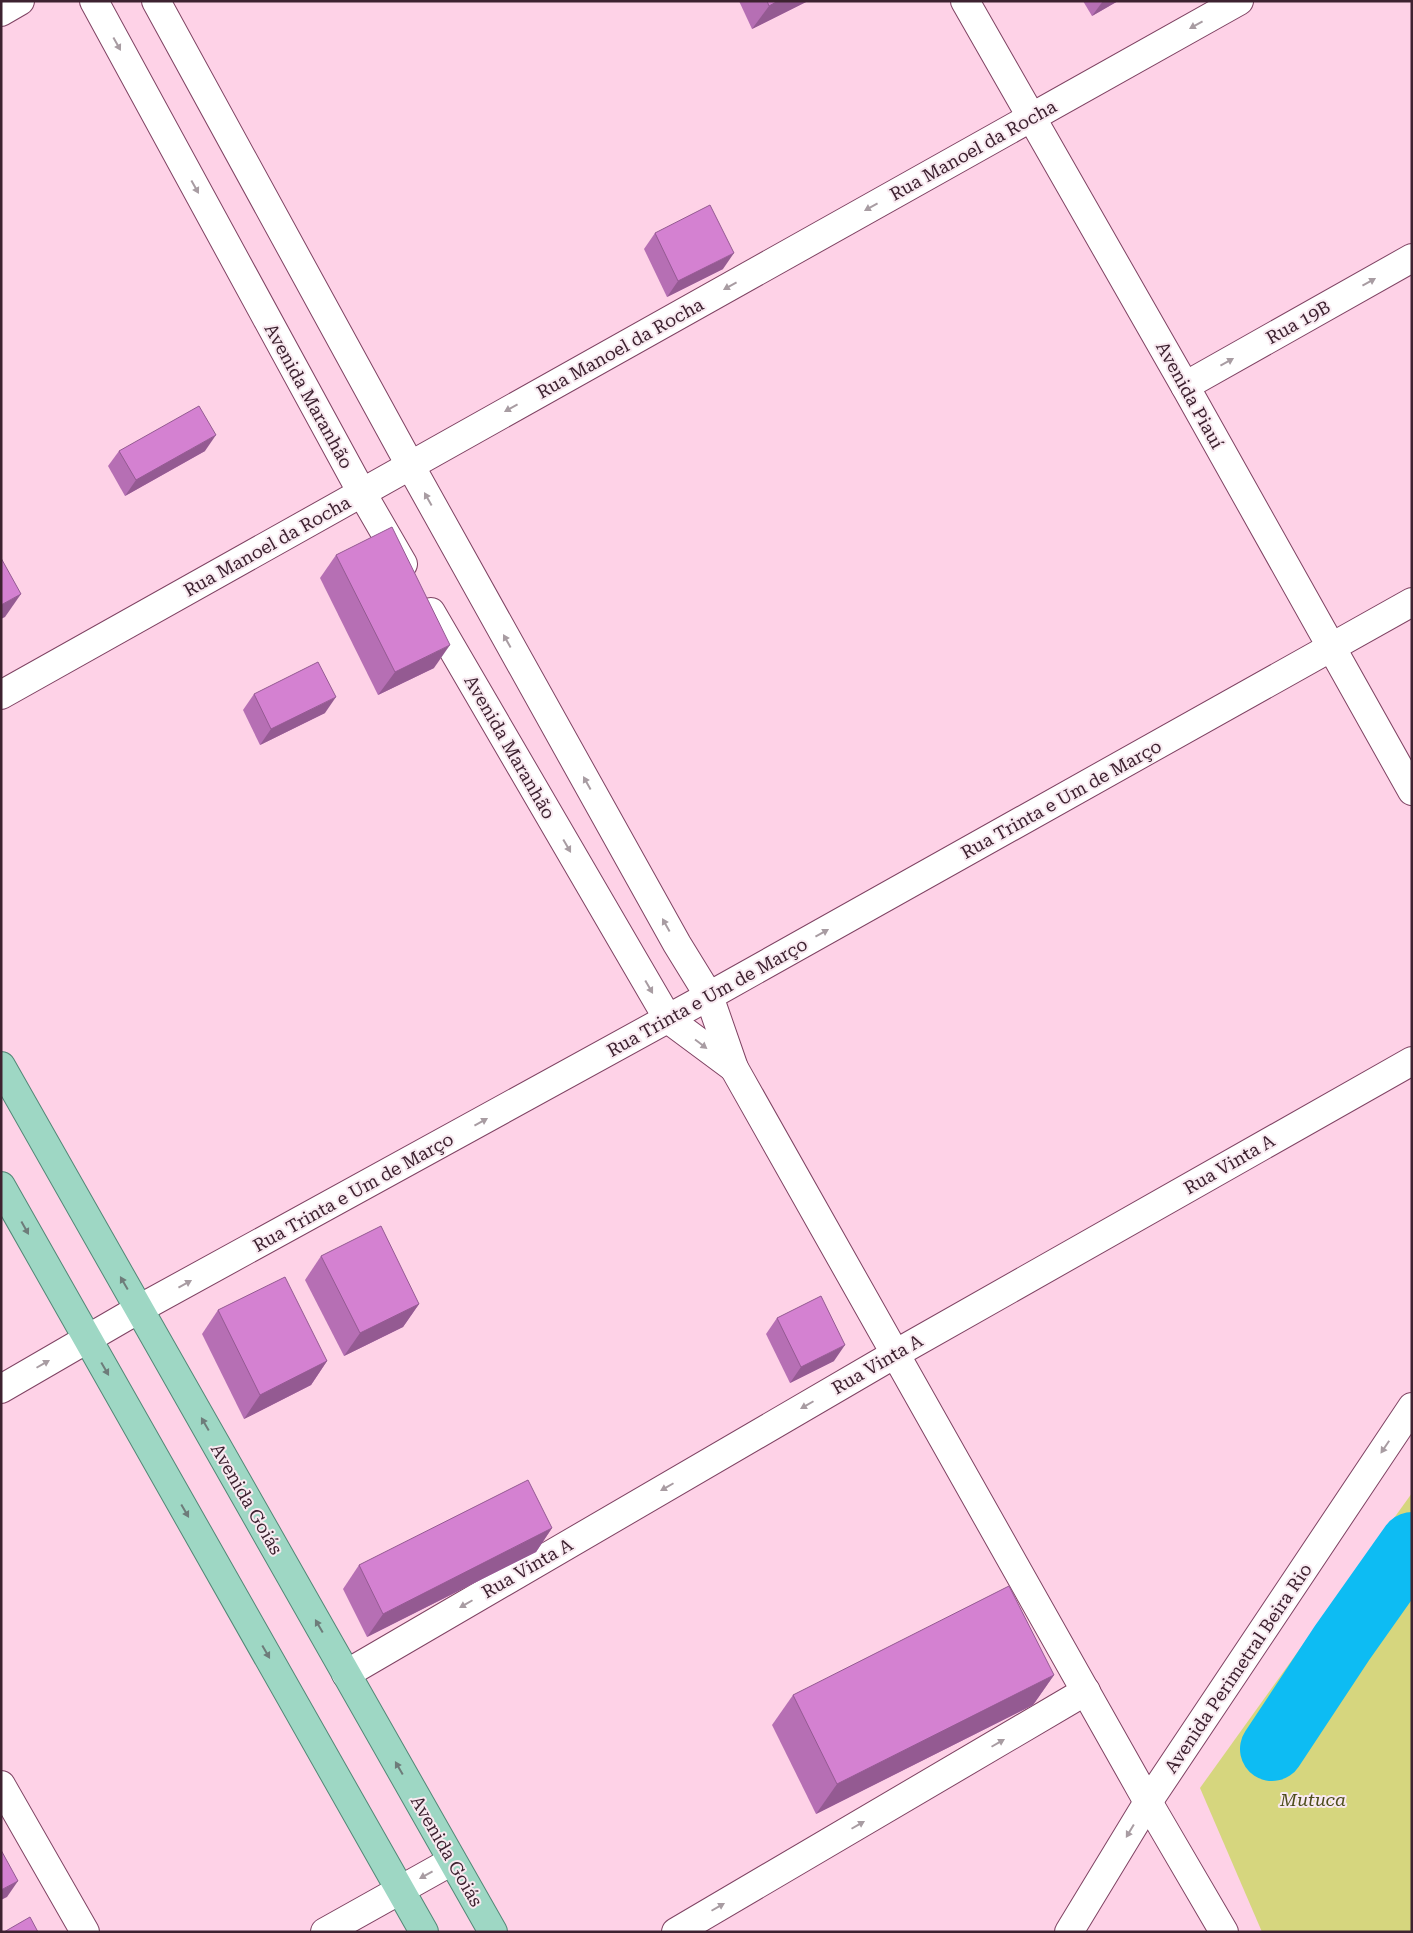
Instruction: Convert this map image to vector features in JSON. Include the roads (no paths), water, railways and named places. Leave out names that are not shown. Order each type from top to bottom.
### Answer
[{"type":"main road","name":"Avenida Goiás","points":[[1,1066],[493,1932]]},
{"type":"main road","points":[[1,1186],[424,1932]]},
{"type":"street","points":[[1,12],[20,1]]},
{"type":"street","name":"Avenida Maranhão","points":[[94,1],[362,493],[668,1019]]},
{"type":"street","points":[[156,1],[410,465],[677,944],[709,996],[734,1068],[1148,1802],[1224,1932]]},
{"type":"street","name":"Avenida Piauí","points":[[965,1],[1185,386],[1412,791]]},
{"type":"street","name":"Rua Manoel da Rocha","points":[[1,695],[1239,1]]},
{"type":"street","name":"Rua 19B","points":[[1185,386],[1412,258]]},
{"type":"street","name":"Rua Trinta e Um de Março","points":[[1,1389],[140,1309],[668,1019],[1412,602]]},
{"type":"street","points":[[668,1019],[734,1068]]},
{"type":"street","name":"Rua Vinta A","points":[[346,1674],[895,1354],[1412,1061]]},
{"type":"street","name":"Avenida Perimetral Beira Rio","points":[[1069,1932],[1148,1802],[1412,1407]]},
{"type":"street","points":[[676,1932],[1086,1691]]},
{"type":"street","points":[[1,1785],[85,1932]]},
{"type":"street","points":[[325,1932],[452,1860]]},
{"type":"waterway","name":"Mutuca","points":[[1272,1749],[1342,1643],[1412,1544]]}]
